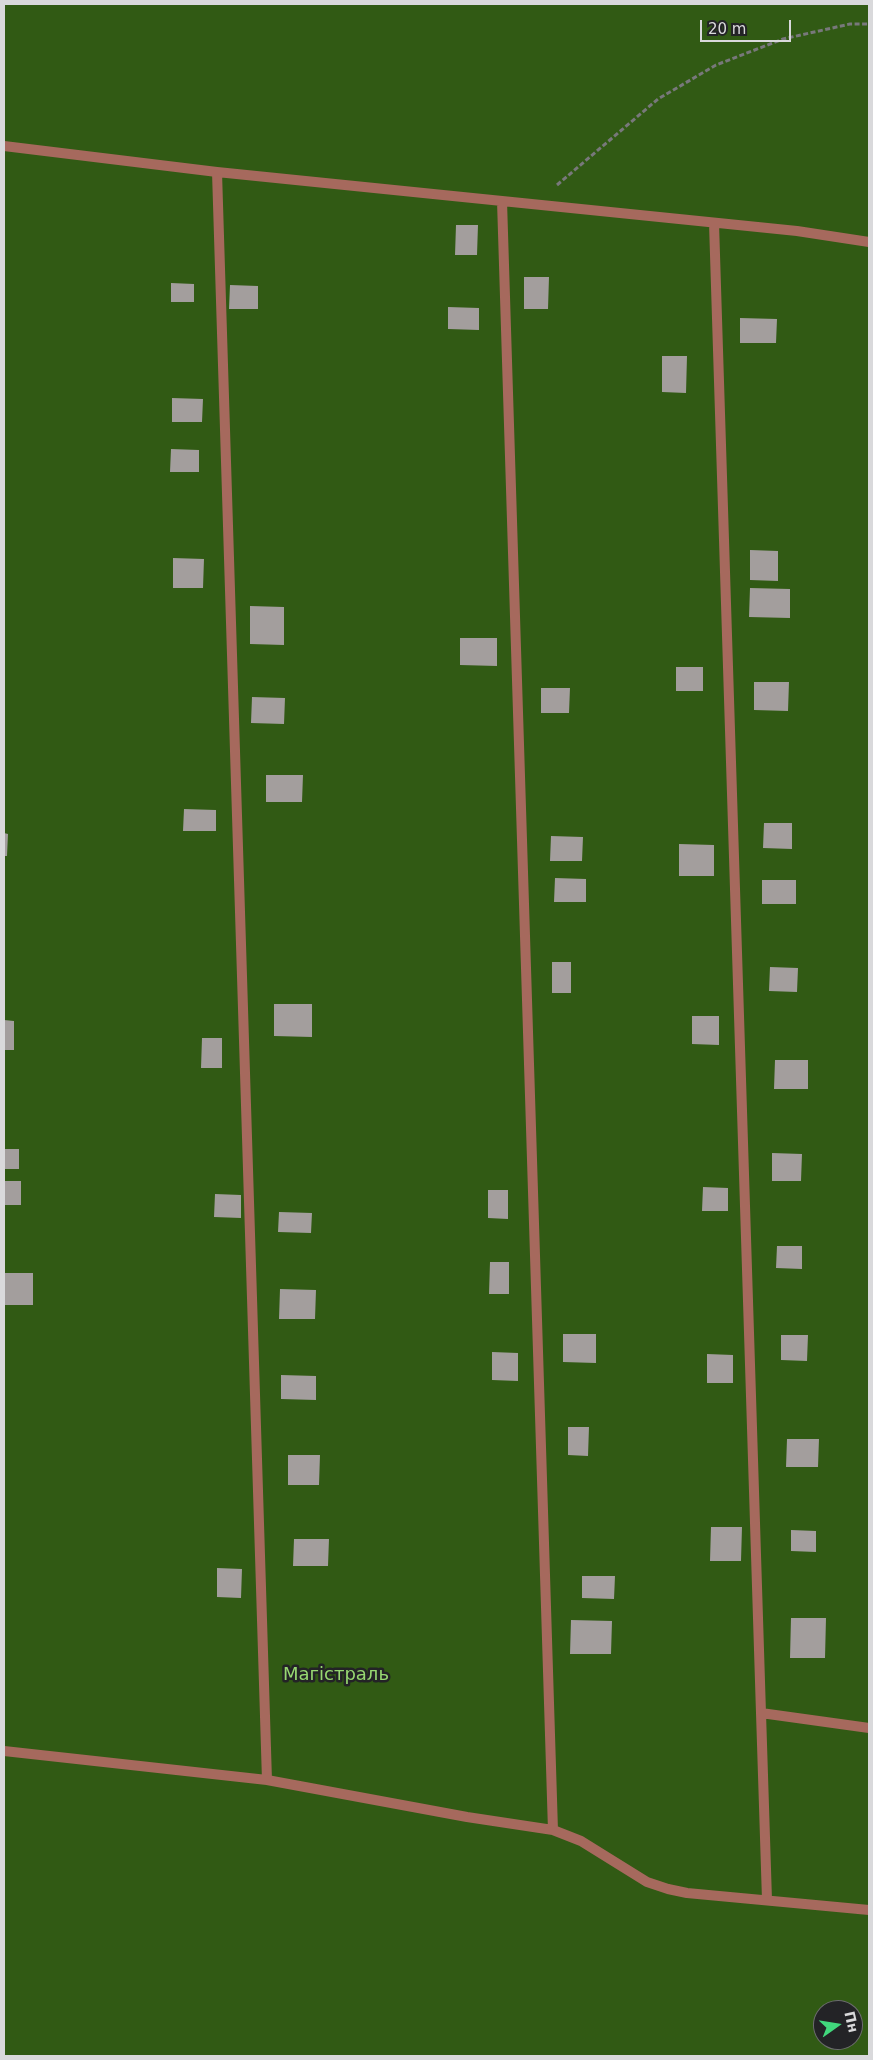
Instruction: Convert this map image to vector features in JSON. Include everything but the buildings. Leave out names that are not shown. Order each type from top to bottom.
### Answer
[{"type":"lane","points":[[4,146],[217,172],[797,231],[869,242]]},
{"type":"lane","points":[[217,172],[268,1780]]},
{"type":"lane","points":[[502,201],[554,1830]]},
{"type":"lane","points":[[714,223],[767,1900]]},
{"type":"lane","points":[[761,1713],[869,1728]]},
{"type":"lane","points":[[4,1751],[268,1780],[457,1815],[554,1830],[581,1841],[647,1882],[687,1893],[869,1910]]},
{"type":"path","points":[[536,204],[658,99],[716,65],[783,39],[850,24],[869,24]]},
{"type":"green space","name":"Магістраль","points":[[4,4],[869,4],[869,2056],[4,2056]]}]
